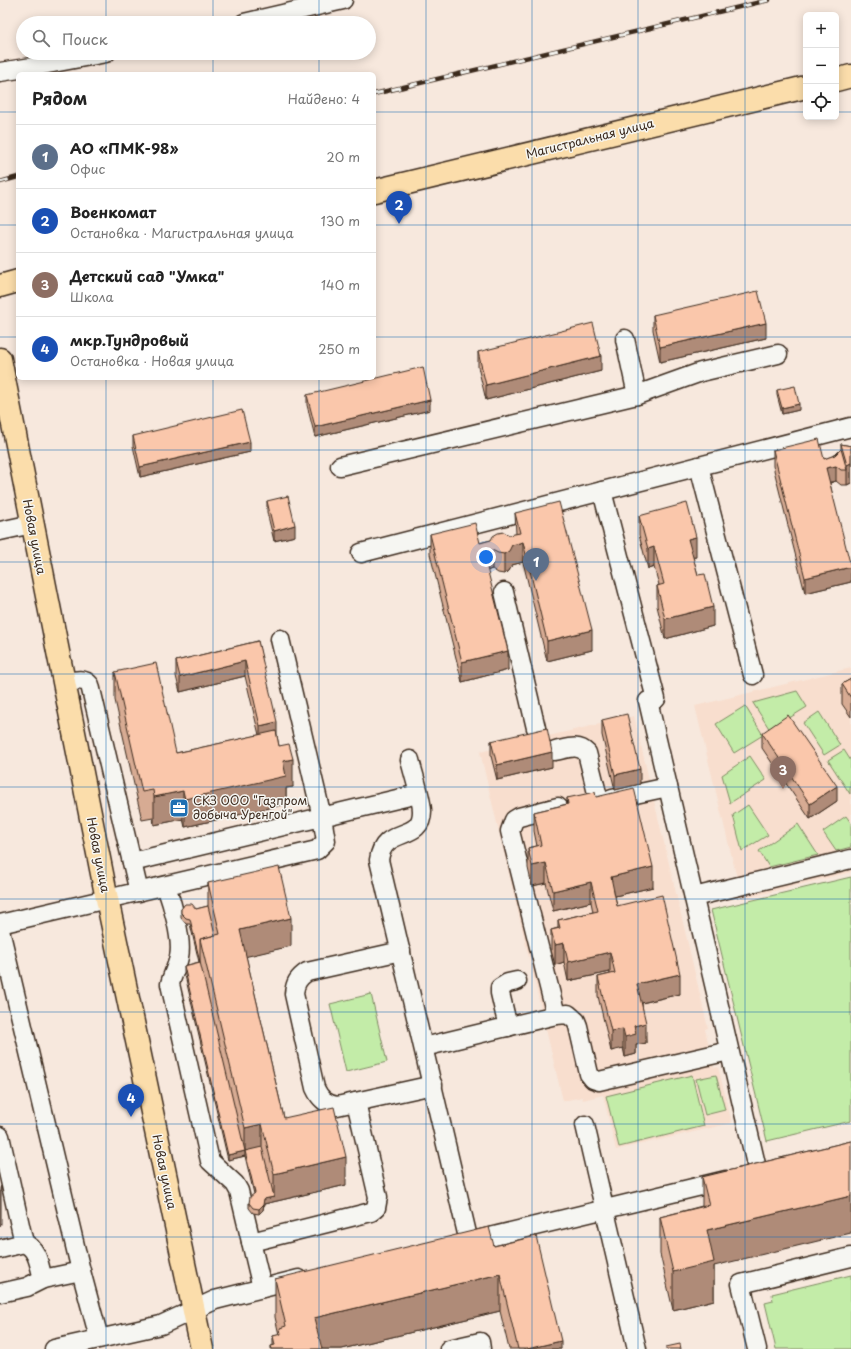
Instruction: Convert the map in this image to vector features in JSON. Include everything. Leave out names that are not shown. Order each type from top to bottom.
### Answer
[{"type":"main road","points":[[839,79],[851,76]]},
{"type":"main road","name":"Магистральная улица","points":[[376,191],[803,88]]},
{"type":"main road","points":[[0,286],[16,282]]},
{"type":"main road","name":"Новая улица","points":[[0,359],[107,900],[202,1349]]},
{"type":"street","points":[[274,16],[343,0]]},
{"type":"street","points":[[0,72],[69,60]]},
{"type":"street","points":[[625,339],[637,395]]},
{"type":"street","points":[[340,466],[637,395],[701,372],[778,354]]},
{"type":"street","points":[[361,553],[851,428]]},
{"type":"street","points":[[699,466],[753,675]]},
{"type":"street","points":[[410,760],[422,811],[420,820],[416,827],[386,841],[380,849],[379,860],[433,1085],[461,1243],[766,1171],[729,1051],[668,787],[652,700],[602,491]]},
{"type":"street","points":[[0,531],[32,524]]},
{"type":"street","points":[[504,592],[536,728]]},
{"type":"street","points":[[0,924],[317,850],[326,841],[322,817],[280,639]]},
{"type":"street","points":[[64,683],[82,680],[87,681],[90,685],[139,892]]},
{"type":"street","points":[[555,752],[574,747],[584,749],[587,753],[586,800]]},
{"type":"street","points":[[556,1015],[510,831],[511,825],[519,817],[586,800],[617,798],[668,787]]},
{"type":"street","points":[[132,862],[418,794]]},
{"type":"street","points":[[694,897],[851,859]]},
{"type":"street","points":[[166,886],[173,906],[180,948],[179,958],[170,984],[210,1161],[235,1184],[239,1191],[262,1288]]},
{"type":"street","points":[[1,940],[81,1271],[99,1338]]},
{"type":"street","points":[[401,951],[307,972],[299,977],[294,985],[294,994],[318,1095],[329,1104],[337,1106],[433,1085]]},
{"type":"street","points":[[508,1027],[500,988],[517,981]]},
{"type":"street","points":[[424,1047],[556,1015],[568,1014],[576,1021],[589,1074],[599,1081],[729,1051]]},
{"type":"street","points":[[251,1242],[371,1212],[376,1208],[378,1197],[356,1102]]},
{"type":"street","points":[[585,1125],[638,1349]]},
{"type":"street","points":[[0,1136],[24,1243]]},
{"type":"street","points":[[0,1249],[24,1243],[31,1246],[35,1251],[43,1279]]},
{"type":"street","points":[[757,1349],[741,1284],[851,1257]]},
{"type":"street","points":[[0,1293],[27,1287],[43,1279],[81,1271]]},
{"type":"street","points":[[54,1349],[161,1325],[214,1300],[315,1276]]},
{"type":"street","points":[[449,1349],[480,1342],[482,1349]]},
{"type":"shaded area","points":[[851,668],[851,872],[742,899],[695,706]]},
{"type":"shaded area","points":[[634,716],[708,1028],[705,1029],[714,1068],[718,1067],[732,1123],[616,1150],[603,1095],[583,1100],[582,1097],[563,1101],[480,752]]},
{"type":"green space","points":[[797,691],[807,707],[770,730],[753,703]]},
{"type":"green space","points":[[745,706],[763,735],[734,753],[716,724]]},
{"type":"green space","points":[[819,712],[840,745],[824,755],[803,723]]},
{"type":"green space","points":[[844,750],[851,761],[850,794],[828,760]]},
{"type":"green space","points":[[750,756],[766,780],[730,803],[722,775]]},
{"type":"green space","points":[[748,805],[768,835],[742,851],[733,815]]},
{"type":"green space","points":[[846,816],[851,823],[851,847],[836,851],[823,832]]},
{"type":"green space","points":[[798,824],[818,855],[769,867],[759,851]]},
{"type":"green space","points":[[851,877],[851,1121],[767,1141],[711,910]]},
{"type":"green space","points":[[371,994],[387,1062],[346,1072],[330,1004]]},
{"type":"green space","points":[[692,1075],[704,1126],[619,1147],[606,1096]]},
{"type":"green space","points":[[716,1075],[725,1110],[705,1115],[696,1079]]},
{"type":"green space","points":[[851,1275],[851,1349],[776,1349],[765,1303],[773,1301],[772,1294]]},
{"type":"building","points":[[758,291],[766,323],[660,347],[653,315]]},
{"type":"building","points":[[593,323],[601,356],[486,385],[478,352]]},
{"type":"building","points":[[423,367],[430,400],[315,427],[307,395],[369,380],[376,380],[376,378]]},
{"type":"building","points":[[795,386],[799,404],[782,408],[777,390]]},
{"type":"building","points":[[242,410],[250,442],[140,467],[133,436]]},
{"type":"building","points":[[819,439],[824,459],[835,455],[841,449],[847,470],[841,470],[836,466],[826,468],[851,567],[805,578],[773,450]]},
{"type":"building","points":[[841,444],[851,446],[851,463],[847,465]]},
{"type":"building","points":[[288,496],[295,525],[274,531],[267,501]]},
{"type":"building","points":[[559,502],[592,630],[547,641],[523,542],[512,545],[509,551],[504,554],[492,550],[483,552],[508,651],[462,662],[430,534],[475,523],[480,543],[491,540],[493,536],[498,533],[504,532],[509,535],[520,533],[515,513]]},
{"type":"building","points":[[687,503],[696,537],[688,539],[698,575],[705,574],[713,607],[665,619],[657,586],[664,584],[654,547],[648,549],[639,516]]},
{"type":"building","points":[[258,641],[277,722],[260,726],[245,661],[180,677],[176,661]]},
{"type":"building","points":[[156,663],[176,753],[276,731],[279,746],[289,744],[293,759],[283,761],[286,776],[185,799],[183,791],[154,797],[153,790],[142,792],[115,672]]},
{"type":"building","points":[[851,679],[851,698],[842,684]]},
{"type":"building","points":[[627,714],[640,769],[615,775],[602,720]]},
{"type":"building","points":[[788,715],[837,786],[810,804],[762,733]]},
{"type":"building","points":[[547,728],[552,752],[497,765],[491,741]]},
{"type":"building","points":[[634,788],[653,867],[611,877],[617,906],[662,895],[680,974],[637,984],[646,1023],[634,1026],[636,1034],[625,1037],[623,1029],[611,1031],[598,977],[615,973],[610,952],[568,962],[564,943],[555,945],[551,930],[560,928],[558,920],[598,911],[591,882],[553,891],[546,863],[532,866],[528,848],[541,845],[534,812],[568,804],[567,798],[595,792],[596,797]]},
{"type":"building","points":[[279,867],[291,918],[240,930],[284,1118],[334,1107],[346,1157],[274,1174],[262,1124],[245,1128],[200,939],[220,934],[208,883]]},
{"type":"building","points":[[185,904],[192,904],[196,909],[208,906],[215,935],[200,939],[200,962],[190,919],[186,918],[181,913],[181,909]]},
{"type":"building","points":[[200,962],[245,1151],[228,1155],[184,966]]},
{"type":"building","points":[[851,1141],[851,1196],[707,1230],[714,1262],[673,1272],[660,1217],[709,1205],[702,1177]]},
{"type":"building","points":[[262,1147],[274,1197],[264,1199],[263,1205],[259,1209],[253,1208],[249,1203],[250,1197],[255,1193],[245,1151]]},
{"type":"building","points":[[489,1227],[494,1246],[536,1236],[561,1341],[527,1349],[518,1349],[500,1274],[314,1318],[322,1349],[272,1349],[271,1346],[275,1345],[273,1336],[281,1334],[280,1328],[286,1326],[275,1279]]},
{"type":"building","points":[[680,1344],[681,1349],[666,1349],[666,1347]]},
{"type":"railway","points":[[376,94],[769,0]]},
{"type":"railway","points":[[0,182],[16,178]]},
{"type":"place","name":"Военкомат","points":[[399,224]]},
{"type":"place","name":"АО «ПМК-98»","points":[[536,581]]},
{"type":"place","name":"Детский сад \"Умка\"","points":[[783,789]]},
{"type":"place","name":"СКЗ ООО \"Газпром добыча Уренгой\"","points":[[179,808]]},
{"type":"place","name":"мкр.Тундровый","points":[[131,1117]]}]
